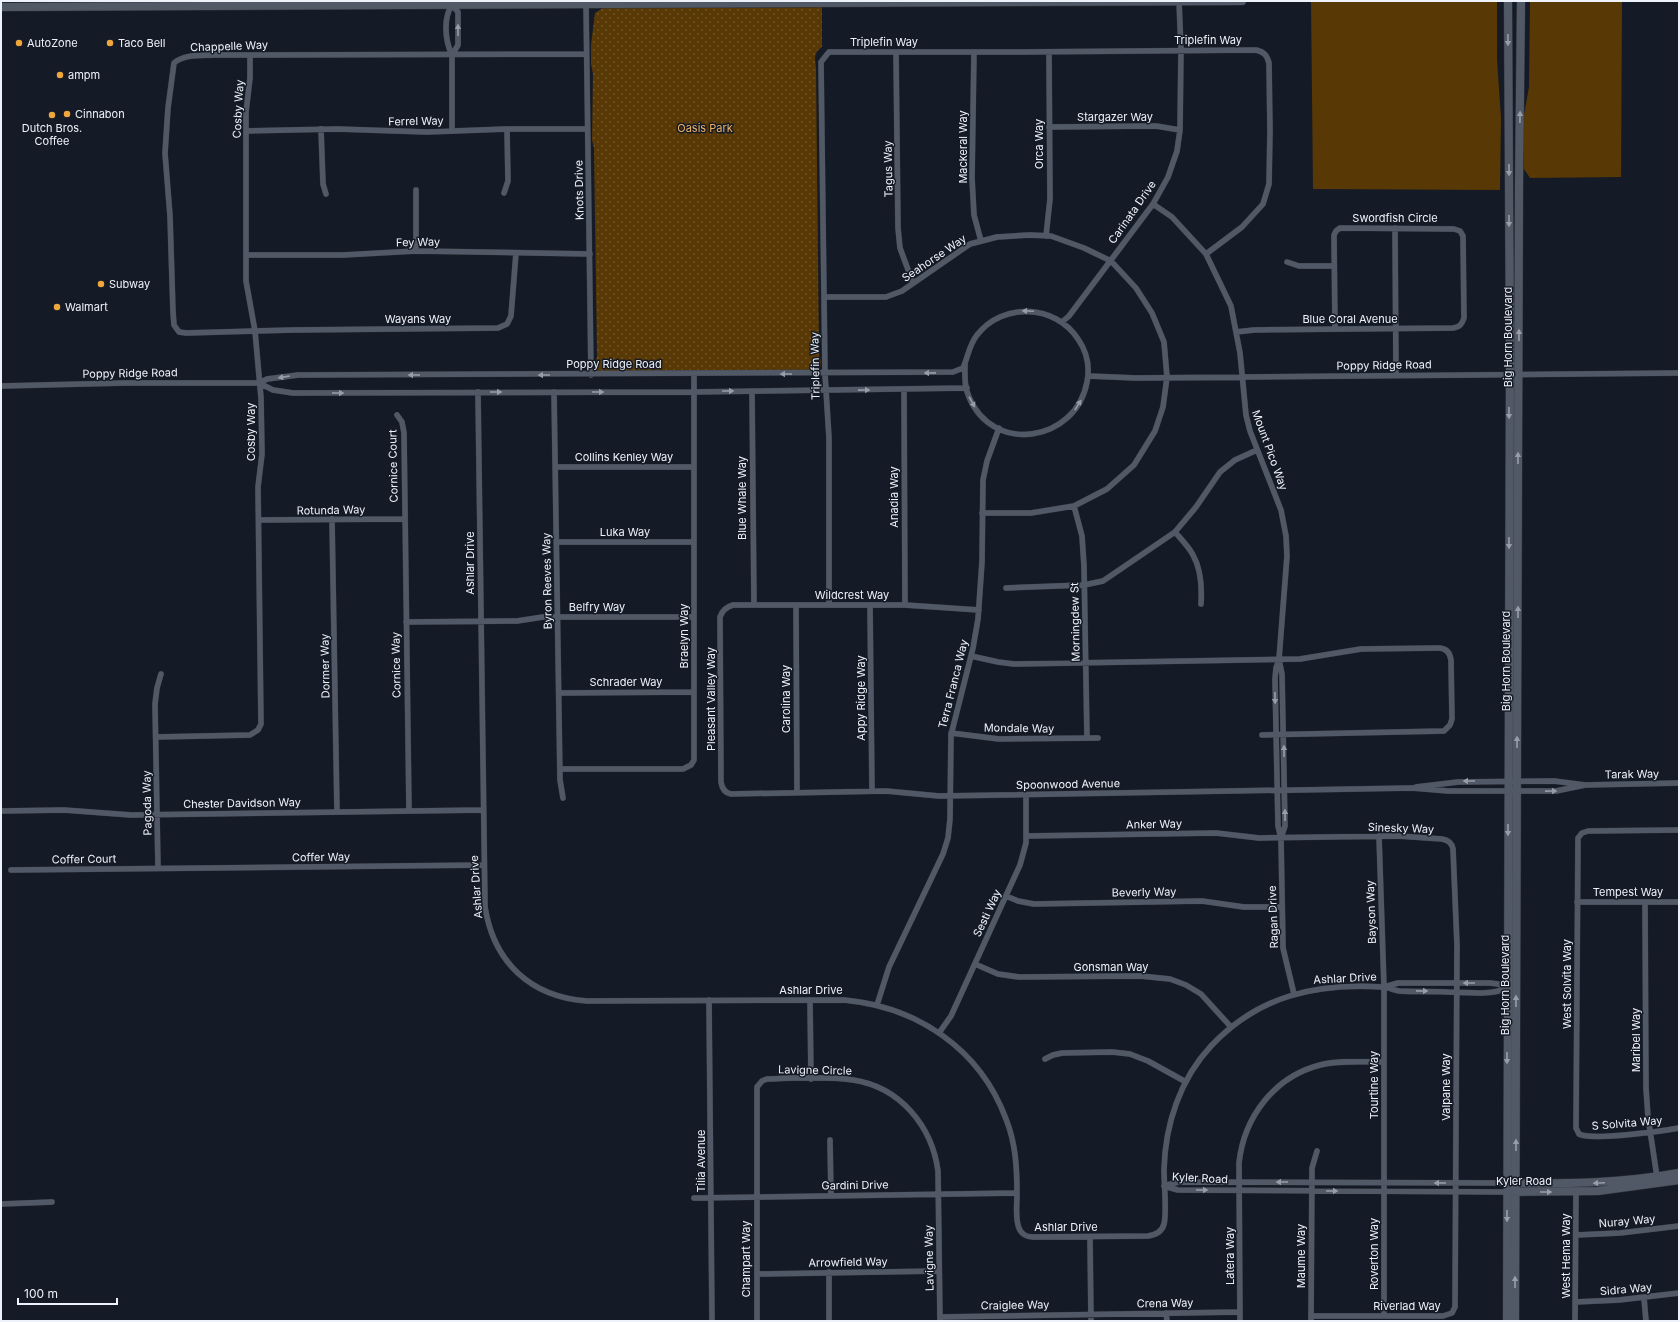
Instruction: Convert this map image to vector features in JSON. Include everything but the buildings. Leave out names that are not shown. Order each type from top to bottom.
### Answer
[{"type":"main road","points":[[1,7],[126,4],[586,4],[1242,1]]},
{"type":"main road","name":"Big Horn Boulevard","points":[[1508,1],[1509,374],[1507,988],[1515,1321]]},
{"type":"main road","name":"Big Horn Boulevard","points":[[1507,1321],[1511,1188],[1517,791],[1521,1]]},
{"type":"main road","name":"Kyler Road","points":[[1511,1188],[1600,1183],[1679,1174]]},
{"type":"main road","name":"Kyler Road","points":[[1511,1188],[1576,1192],[1636,1187],[1679,1180]]},
{"type":"street","name":"Carinata Drive","points":[[1062,322],[1069,316],[1153,204],[1168,177],[1177,151],[1180,130],[1181,50],[1179,1]]},
{"type":"street","points":[[452,55],[458,45],[458,12],[452,3],[447,12],[447,45],[452,55],[452,130]]},
{"type":"street","name":"Knots Drive","points":[[586,4],[591,374]]},
{"type":"street","name":"Triplefin Way","points":[[829,605],[829,438],[825,374],[821,62],[829,52],[1256,50],[1263,52],[1269,63],[1269,184],[1263,204],[1242,227],[1206,254]]},
{"type":"street","name":"Tagus Way","points":[[896,52],[898,228],[900,248],[913,283]]},
{"type":"street","name":"Mackeral Way","points":[[974,52],[972,178],[974,215],[981,241]]},
{"type":"street","name":"Orca Way","points":[[1046,236],[1050,200],[1049,52]]},
{"type":"street","name":"Chappelle Way","points":[[255,331],[186,333],[178,332],[174,326],[170,216],[165,153],[168,108],[174,63],[178,59],[187,57],[250,55],[586,54]]},
{"type":"street","name":"Cosby Way","points":[[156,737],[250,735],[256,732],[260,727],[261,720],[258,482],[262,447],[255,331],[246,281],[246,112],[250,78],[250,55]]},
{"type":"street","name":"Stargazer Way","points":[[1049,127],[1156,126],[1180,130]]},
{"type":"street","points":[[504,193],[508,181],[507,129]]},
{"type":"street","name":"Ferrel Way","points":[[246,131],[321,130],[399,132],[507,129],[587,129]]},
{"type":"street","points":[[321,130],[323,184],[326,194]]},
{"type":"street","points":[[416,190],[416,251]]},
{"type":"street","name":"Mount Pico Way","points":[[1153,204],[1172,217],[1206,254],[1231,306],[1236,332],[1246,415],[1281,510],[1286,536],[1287,556],[1279,659],[1275,674],[1277,790]]},
{"type":"street","name":"Swordfish Circle","points":[[1335,329],[1334,235],[1340,228],[1454,229],[1460,231],[1463,236],[1464,318],[1462,324]]},
{"type":"street","points":[[1395,228],[1396,375]]},
{"type":"street","name":"Seahorse Way","points":[[825,297],[886,297],[902,291],[970,244],[997,237],[1030,235],[1051,236],[1084,248],[1111,261],[1136,288],[1152,313],[1164,342],[1167,378],[1163,407],[1155,431],[1134,465],[1107,488],[1074,506],[1032,513],[982,514]]},
{"type":"street","name":"Fey Way","points":[[246,254],[343,254],[416,251],[590,254]]},
{"type":"street","name":"Wayans Way","points":[[255,331],[498,328],[507,324],[511,316],[516,253]]},
{"type":"street","points":[[1287,262],[1299,266],[1334,266]]},
{"type":"street","points":[[1033,311],[1045,314],[1062,322],[1074,334],[1083,348],[1087,359],[1088,376],[1085,392],[1078,407],[1067,420],[1053,429],[1037,434],[1020,434],[999,428],[989,423],[977,411],[969,397],[965,381],[965,364],[970,346],[977,335],[986,326],[1002,316],[1014,312],[1033,311]]},
{"type":"street","name":"Blue Coral Avenue","points":[[1236,332],[1254,330],[1453,328],[1462,324]]},
{"type":"street","name":"Poppy Ridge Road","points":[[1,386],[259,382],[298,375],[825,374],[953,372],[963,368],[965,364]]},
{"type":"street","name":"Poppy Ridge Road","points":[[1088,376],[1167,378],[1679,373]]},
{"type":"street","name":"Braelyn Way","points":[[560,769],[683,769],[689,767],[692,763],[694,757],[694,374]]},
{"type":"street","name":"Poppy Ridge Road","points":[[259,382],[272,390],[293,393],[693,392],[967,388]]},
{"type":"street","name":"Anadia Way","points":[[904,389],[905,605]]},
{"type":"street","name":"Blue Whale Way","points":[[752,391],[754,605]]},
{"type":"street","name":"Ashlar Drive","points":[[478,392],[485,907],[492,936],[501,953],[512,968],[536,987],[562,998],[587,1001],[844,1000],[877,1005],[907,1015],[940,1033],[954,1044],[973,1063],[989,1085],[1010,1129],[1014,1149],[1018,1226],[1024,1235],[1033,1237],[1148,1236],[1157,1234],[1162,1229],[1164,1222],[1164,1158],[1167,1136],[1173,1112],[1186,1082],[1204,1054],[1231,1027],[1265,1005],[1294,994],[1328,987],[1384,987],[1400,991],[1456,992],[1494,992],[1507,988]]},
{"type":"street","name":"Byron Reeves Way","points":[[554,392],[560,769],[563,798]]},
{"type":"street","name":"Cornice Court","points":[[397,415],[402,422],[404,433],[404,519]]},
{"type":"street","name":"Terra Franca Way","points":[[877,1005],[889,966],[945,846],[950,819],[951,733],[976,637],[979,610],[982,562],[982,490],[984,471],[999,428]]},
{"type":"street","points":[[1006,588],[1084,585],[1103,581],[1175,532],[1196,507],[1220,472],[1234,460],[1258,450]]},
{"type":"street","name":"Collins Kenley Way","points":[[556,467],[694,467]]},
{"type":"street","name":"Morningdew St","points":[[1074,506],[1082,536],[1087,738]]},
{"type":"street","name":"Rotunda Way","points":[[259,520],[404,519]]},
{"type":"street","name":"Cornice Way","points":[[404,519],[409,811]]},
{"type":"street","name":"Dormer Way","points":[[332,520],[337,812]]},
{"type":"street","points":[[1175,532],[1193,555],[1200,578],[1202,593],[1201,604]]},
{"type":"street","name":"Luka Way","points":[[557,542],[694,542]]},
{"type":"street","name":"Wildcrest Way","points":[[725,609],[733,605],[905,605],[979,610]]},
{"type":"street","name":"Carolina Way","points":[[796,605],[797,793]]},
{"type":"street","name":"Appy Ridge Way","points":[[870,605],[872,792]]},
{"type":"street","name":"Pleasant Valley Way","points":[[724,791],[721,782],[720,618],[725,609]]},
{"type":"street","name":"Belfry Way","points":[[406,622],[517,621],[538,618],[694,617]]},
{"type":"street","points":[[971,656],[1008,664],[1314,658],[1361,649],[1438,648],[1448,652],[1451,660],[1452,719],[1450,725],[1444,731],[1262,735]]},
{"type":"street","name":"Mount Pico Way","points":[[1279,659],[1282,674],[1284,790]]},
{"type":"street","name":"Pagoda Way","points":[[158,868],[156,696],[161,674]]},
{"type":"street","name":"Schrader Way","points":[[559,693],[694,692]]},
{"type":"street","name":"Mondale Way","points":[[951,733],[999,739],[1098,738]]},
{"type":"street","name":"Tarak Way","points":[[1508,781],[1558,781],[1585,785],[1679,783]]},
{"type":"street","name":"Spoonwood Avenue","points":[[1412,788],[1446,782],[1508,781]]},
{"type":"street","name":"Tarak Way","points":[[1517,791],[1556,791],[1585,785]]},
{"type":"street","name":"Spoonwood Avenue","points":[[724,791],[731,794],[896,792],[929,796],[1412,788],[1448,792],[1517,791]]},
{"type":"street","name":"Ragan Drive","points":[[1277,790],[1278,829],[1281,838],[1284,957],[1294,994]]},
{"type":"street","name":"Ragan Drive","points":[[1281,838],[1285,829],[1284,790]]},
{"type":"street","name":"Sesti Way","points":[[940,1033],[951,1016],[1023,858],[1026,836],[1026,795]]},
{"type":"street","name":"Chester Davidson Way","points":[[1,811],[69,810],[119,815],[483,810]]},
{"type":"street","name":"West Solvita Way","points":[[1578,1132],[1576,1128],[1578,841],[1580,836],[1588,831],[1679,830]]},
{"type":"street","name":"Anker Way","points":[[1026,836],[1216,833],[1251,838],[1281,838]]},
{"type":"street","name":"Sinesky Way","points":[[1281,838],[1379,836],[1442,839],[1448,841],[1453,849],[1457,983]]},
{"type":"street","name":"Bayson Way","points":[[1379,836],[1384,987]]},
{"type":"street","name":"Coffer Way","points":[[158,868],[484,865]]},
{"type":"street","name":"Coffer Court","points":[[11,870],[158,868]]},
{"type":"street","name":"Beverly Way","points":[[1006,896],[1018,901],[1034,904],[1198,901],[1244,907],[1282,907]]},
{"type":"street","name":"Tempest Way","points":[[1577,902],[1679,902]]},
{"type":"street","name":"Maribel Way","points":[[1645,902],[1646,1088],[1650,1132],[1657,1177]]},
{"type":"street","name":"Gonsman Way","points":[[975,964],[998,974],[1019,978],[1140,976],[1166,978],[1186,985],[1201,994],[1231,1027]]},
{"type":"street","name":"Ashlar Drive","points":[[1384,987],[1398,983],[1494,983],[1507,988]]},
{"type":"street","name":"Valpane Way","points":[[1456,1191],[1457,983]]},
{"type":"street","name":"Tourtine Way","points":[[1384,987],[1384,1191]]},
{"type":"street","name":"Tilia Avenue","points":[[709,1000],[712,1321]]},
{"type":"street","points":[[810,1000],[811,1079]]},
{"type":"street","points":[[1045,1059],[1062,1053],[1121,1053],[1148,1061],[1186,1082]]},
{"type":"street","name":"Latera Way","points":[[1240,1321],[1239,1182],[1240,1155],[1246,1130],[1260,1106],[1278,1086],[1301,1072],[1320,1065],[1340,1062],[1384,1062]]},
{"type":"street","name":"Lavigne Circle","points":[[756,1197],[758,1172],[757,1090],[758,1085],[767,1079],[844,1079],[863,1082],[879,1088],[901,1101],[920,1121],[932,1145],[937,1162],[938,1194]]},
{"type":"street","name":"S Solvita Way","points":[[1578,1132],[1581,1135],[1586,1136],[1650,1132],[1679,1128]]},
{"type":"street","points":[[830,1140],[831,1196]]},
{"type":"street","name":"Maume Way","points":[[1311,1318],[1312,1168],[1317,1151]]},
{"type":"street","name":"Kyler Road","points":[[1164,1186],[1178,1182],[1312,1182],[1456,1183],[1511,1188]]},
{"type":"street","name":"Kyler Road","points":[[1164,1186],[1178,1190],[1312,1191],[1456,1191],[1511,1188]]},
{"type":"street","name":"Roverton Way","points":[[1384,1191],[1384,1316]]},
{"type":"street","name":"Riverlad Way","points":[[1311,1318],[1443,1316],[1454,1310],[1456,1303],[1456,1191]]},
{"type":"street","name":"West Hema Way","points":[[1575,1321],[1576,1192]]},
{"type":"street","name":"Gardini Drive","points":[[694,1198],[1017,1193]]},
{"type":"street","name":"Lavigne Way","points":[[938,1194],[940,1319]]},
{"type":"street","name":"Champart Way","points":[[756,1197],[757,1321]]},
{"type":"street","points":[[1,1204],[52,1202]]},
{"type":"street","name":"Nuray Way","points":[[1576,1235],[1628,1232],[1679,1226]]},
{"type":"street","points":[[1090,1237],[1092,1321]]},
{"type":"street","name":"Arrowfield Way","points":[[756,1274],[939,1271]]},
{"type":"street","points":[[829,1272],[829,1321]]},
{"type":"street","name":"Sidra Way","points":[[1575,1302],[1644,1298],[1679,1294]]},
{"type":"street","points":[[1644,1298],[1646,1321]]},
{"type":"street","name":"Crena Way","points":[[1091,1314],[1240,1312]]},
{"type":"street","points":[[1166,1313],[1167,1321]]},
{"type":"street","name":"Craiglee Way","points":[[940,1319],[1014,1318],[1091,1314]]},
{"type":"green space","points":[[1311,1],[1497,1],[1497,59],[1501,118],[1500,190],[1313,189]]},
{"type":"green space","points":[[1530,1],[1622,1],[1621,177],[1530,178],[1524,169],[1524,115],[1529,87]]},
{"type":"green space","name":"Oasis Park","points":[[822,7],[822,47],[817,52],[815,59],[820,368],[818,370],[598,372],[595,366],[597,356],[594,148],[592,140],[593,74],[591,64],[591,45],[595,13],[603,8]]},
{"type":"place","name":"AutoZone","points":[[19,43]]},
{"type":"place","name":"Taco Bell","points":[[110,43]]},
{"type":"place","name":"ampm","points":[[60,75]]},
{"type":"place","name":"Cinnabon","points":[[67,114]]},
{"type":"place","name":"Dutch Bros. Coffee","points":[[52,115]]},
{"type":"place","name":"Subway","points":[[101,284]]},
{"type":"place","name":"Walmart","points":[[57,307]]}]
